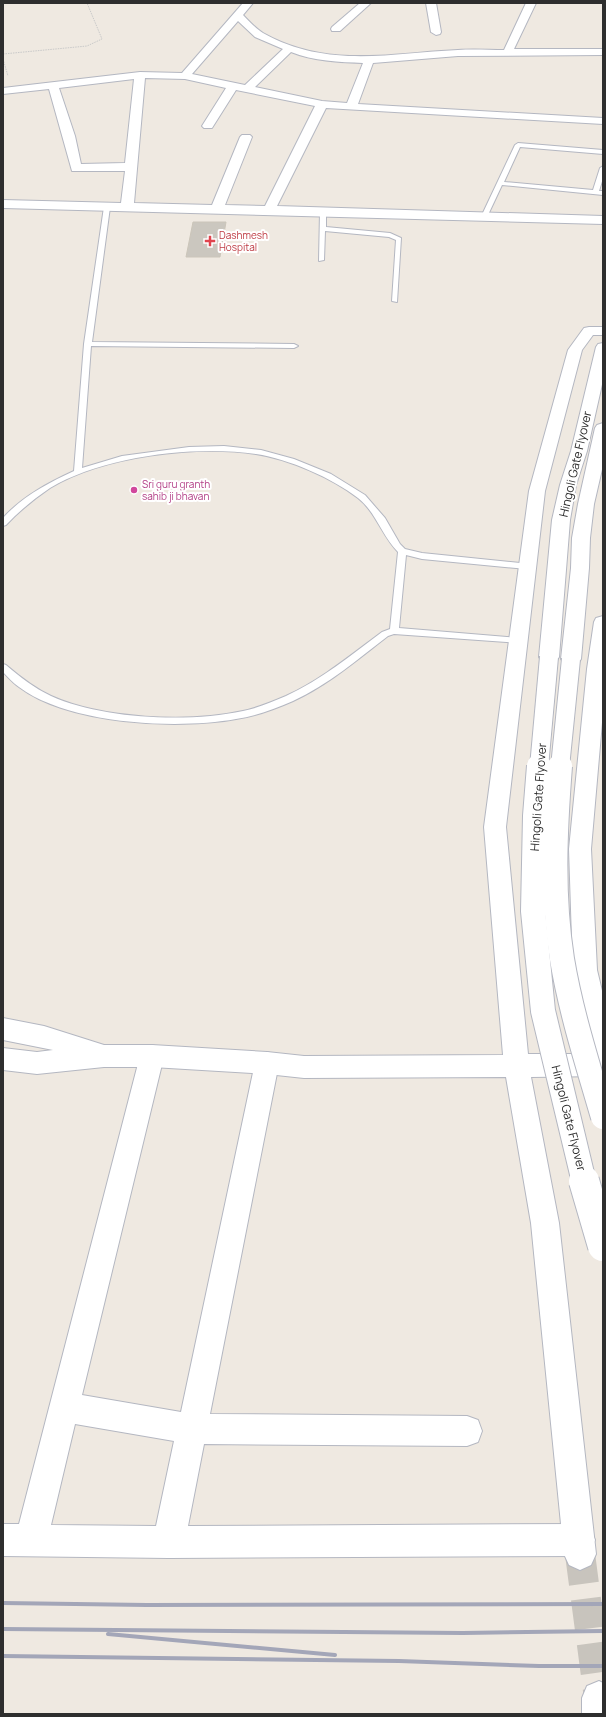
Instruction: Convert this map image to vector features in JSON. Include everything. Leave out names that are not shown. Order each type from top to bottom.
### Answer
[{"type":"street","points":[[185,76],[248,3]]},
{"type":"street","points":[[336,29],[366,3]]},
{"type":"street","points":[[432,3],[436,32]]},
{"type":"street","points":[[508,52],[531,3]]},
{"type":"street","points":[[237,15],[258,34],[290,48],[302,53],[342,59],[369,60],[458,53],[603,52]]},
{"type":"street","points":[[248,88],[290,48]]},
{"type":"street","points":[[351,107],[369,60]]},
{"type":"street","points":[[127,207],[140,75]]},
{"type":"street","points":[[3,91],[140,75],[185,76],[322,104],[351,107],[603,121]]},
{"type":"street","points":[[53,85],[69,136],[76,168],[131,167]]},
{"type":"street","points":[[208,126],[233,85]]},
{"type":"street","points":[[269,210],[322,104]]},
{"type":"street","points":[[217,209],[246,137]]},
{"type":"street","points":[[3,204],[603,220]]},
{"type":"street","points":[[152,1056],[65,1407],[17,1540],[580,1547],[544,1223],[516,1064],[495,827],[539,484],[575,350],[589,331],[603,331]]},
{"type":"street","name":"Hingoli Gate Flyover","points":[[603,346],[568,485],[561,520],[560,658],[555,868],[559,937],[566,978],[603,1117]]},
{"type":"street","name":"Hingoli Gate Flyover","points":[[603,428],[586,504],[581,538],[580,568],[560,658],[535,816],[533,911],[543,1011],[580,1167],[603,1246]]},
{"type":"street","points":[[603,622],[597,669],[580,849],[585,970],[603,1045]]},
{"type":"street","points":[[3,1029],[44,1037],[104,1056]]},
{"type":"street","points":[[3,1059],[36,1063],[104,1056],[152,1056],[267,1063],[304,1067],[603,1064]]},
{"type":"street","points":[[169,1542],[267,1063]]},
{"type":"street","points":[[65,1407],[192,1429],[467,1431]]},
{"type":"lane","points":[[484,217],[518,145],[523,144],[603,152]]},
{"type":"lane","points":[[500,183],[600,193],[603,168]]},
{"type":"lane","points":[[78,472],[88,344],[107,207]]},
{"type":"lane","points":[[321,260],[323,212]]},
{"type":"lane","points":[[322,229],[390,235],[399,239],[395,300]]},
{"type":"lane","points":[[88,344],[294,346]]},
{"type":"lane","points":[[3,523],[17,508],[48,486],[78,472],[122,458],[151,453],[189,449],[224,448],[258,452],[291,461],[328,476],[362,497],[382,520],[396,545],[402,551],[422,556],[528,566]]},
{"type":"lane","points":[[394,631],[402,551]]},
{"type":"lane","points":[[3,667],[30,690],[62,705],[96,714],[184,721],[230,717],[276,704],[314,685],[386,634],[394,631],[518,641]]},
{"type":"path","points":[[3,54],[87,46],[102,39],[87,3]]},
{"type":"building","points":[[193,222],[226,222],[220,257],[186,257]]},
{"type":"tunnel","points":[[580,1554],[599,1698]]},
{"type":"railway","points":[[3,1603],[147,1605],[603,1604]]},
{"type":"railway","points":[[3,1629],[463,1633],[603,1631]]},
{"type":"railway","points":[[108,1634],[335,1655]]},
{"type":"railway","points":[[3,1656],[399,1661],[539,1666],[603,1666]]},
{"type":"place","name":"Dashmesh Hospital","points":[[210,241]]},
{"type":"place","name":"Sri guru granth sahib ji bhavan","points":[[134,490]]}]
